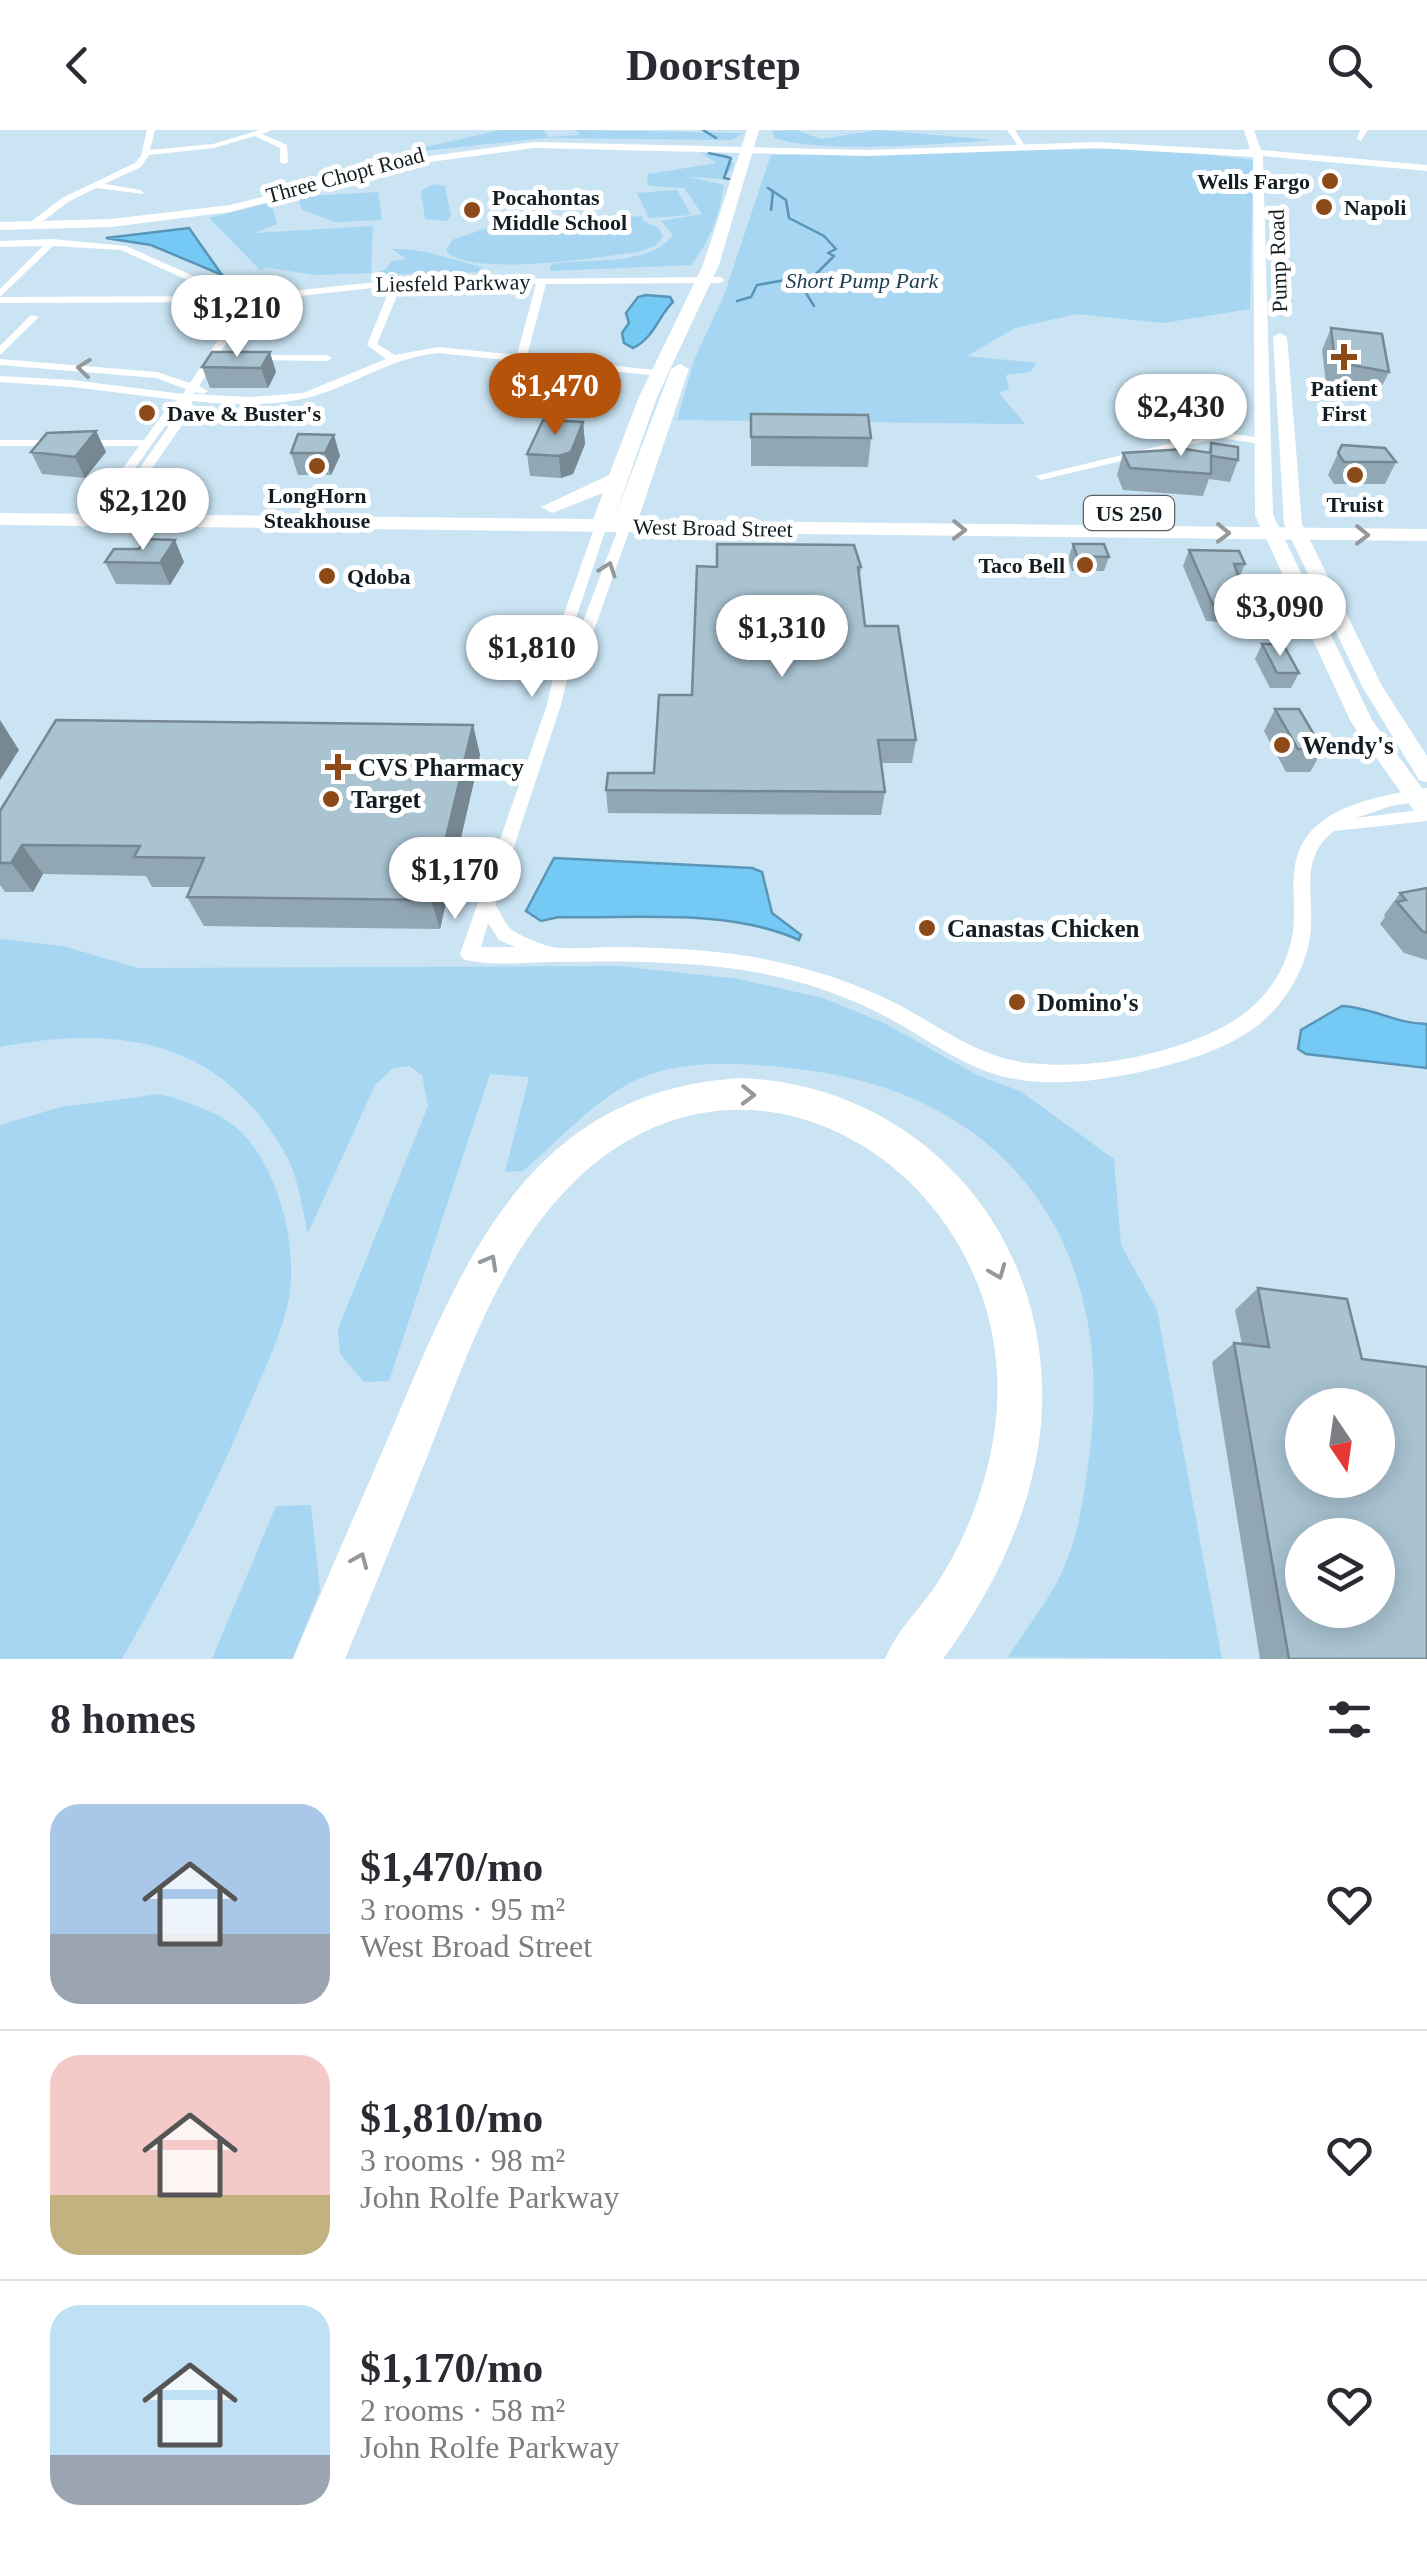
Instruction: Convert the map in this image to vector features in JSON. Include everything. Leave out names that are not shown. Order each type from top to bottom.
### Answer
[{"type":"highway","points":[[321,1655],[466,1306],[523,1209],[581,1150],[640,1115],[702,1098],[748,1094],[826,1107],[859,1121],[905,1150],[958,1201],[978,1229],[1006,1291],[1017,1329],[1020,1404],[1006,1486],[976,1563],[956,1600],[911,1659]]},
{"type":"main road","name":"Pump Road","points":[[1249,130],[1266,155],[1263,441],[1267,524]]},
{"type":"main road","name":"Pump Road","points":[[1262,130],[1294,524]]},
{"type":"main road","name":"Three Chopt Road","points":[[0,226],[111,223],[211,210],[276,199],[414,161],[496,148],[596,143],[756,141],[867,153],[1021,144],[1127,146],[1427,168]]},
{"type":"main road","points":[[629,518],[756,141]]},
{"type":"main road","points":[[604,517],[659,373],[711,283]]},
{"type":"main road","points":[[552,507],[618,479]]},
{"type":"main road","name":"West Broad Street","points":[[0,501],[107,512],[604,517],[862,530],[1294,524],[1427,517]]},
{"type":"main road","name":"West Broad Street","points":[[0,519],[107,512],[552,507],[604,517]]},
{"type":"main road","points":[[862,530],[874,521],[918,511]]},
{"type":"main road","name":"West Broad Street","points":[[629,518],[918,511],[1267,524]]},
{"type":"main road","points":[[1267,524],[1362,722],[1424,804]]},
{"type":"main road","points":[[1294,524],[1372,686],[1427,774]]},
{"type":"main road","name":"West Broad Street","points":[[1294,524],[1427,536]]},
{"type":"street","points":[[31,226],[50,209],[138,165],[146,153],[151,130]]},
{"type":"street","points":[[146,153],[214,146],[268,130]]},
{"type":"street","points":[[1011,130],[1008,135],[1021,144]]},
{"type":"street","points":[[1154,130],[1176,134]]},
{"type":"street","points":[[256,134],[284,146],[284,162]]},
{"type":"street","points":[[97,186],[141,192]]},
{"type":"street","points":[[0,297],[52,242]]},
{"type":"street","points":[[0,244],[52,242],[123,248],[188,277],[242,292],[249,300],[185,399],[170,410],[147,443],[107,512]]},
{"type":"street","points":[[521,360],[544,281]]},
{"type":"street","points":[[392,358],[372,345],[397,283]]},
{"type":"street","name":"Liesfeld Parkway","points":[[0,297],[249,300],[397,283],[711,283]]},
{"type":"street","points":[[0,352],[34,317]]},
{"type":"street","points":[[0,379],[185,399],[247,400],[308,395],[392,358],[438,350],[659,373]]},
{"type":"street","points":[[238,358],[327,358]]},
{"type":"street","points":[[210,359],[224,359]]},
{"type":"street","points":[[0,362],[157,376],[210,395],[247,400]]},
{"type":"street","points":[[107,512],[188,408],[185,399]]},
{"type":"street","points":[[1041,476],[1218,435],[1263,441]]},
{"type":"street","points":[[0,443],[147,443]]},
{"type":"street","points":[[561,674],[556,659],[558,649],[604,517]]},
{"type":"street","points":[[629,518],[578,658],[561,674],[469,954],[561,956],[642,952],[770,968],[866,998],[990,1064],[1062,1071],[1132,1064],[1216,1040],[1257,1015],[1280,991],[1298,952],[1304,920],[1302,864],[1316,837],[1332,827],[1424,804]]},
{"type":"street","points":[[486,906],[505,935],[520,944],[561,956]]},
{"type":"green space","points":[[500,130],[543,130],[549,137],[579,135],[576,130],[744,133],[732,140],[545,138],[395,154]]},
{"type":"green space","points":[[796,130],[821,139],[878,130],[993,140],[821,146],[775,138],[772,131]]},
{"type":"green space","name":"Short Pump Park","points":[[1160,148],[1253,160],[1250,309],[1163,323],[1077,314],[1015,328],[967,356],[1037,363],[1030,372],[1006,375],[1009,389],[999,393],[1025,424],[677,420],[694,360],[724,295],[771,155]]},
{"type":"green space","points":[[701,153],[727,154],[734,165],[724,179],[688,177],[724,185],[713,226],[691,265],[549,271],[552,264],[634,257],[649,252],[673,235],[661,221],[702,214],[684,188],[647,184],[648,174],[717,163]]},
{"type":"green space","points":[[434,184],[445,186],[451,216],[447,221],[425,219],[421,191]]},
{"type":"green space","points":[[677,190],[691,215],[649,218],[637,193]]},
{"type":"green space","points":[[378,192],[382,220],[335,222],[302,210],[298,198],[272,205],[277,224],[254,233],[373,226],[371,273],[313,275],[265,267],[261,271],[209,218],[293,197]]},
{"type":"green space","points":[[642,216],[643,221],[659,228],[663,237],[655,246],[638,252],[508,264],[460,259],[446,251],[452,240],[487,228]]},
{"type":"green space","points":[[392,249],[427,252],[482,267],[478,272],[371,275],[386,269],[392,261],[406,259]]},
{"type":"green space","points":[[0,939],[63,946],[138,968],[619,966],[739,979],[823,998],[882,1022],[979,1076],[1020,1091],[1114,1159],[1121,1245],[1157,1310],[1222,1659],[1008,1657],[1061,1574],[1080,1513],[1090,1450],[1093,1377],[1085,1309],[1065,1248],[1035,1194],[993,1149],[941,1112],[878,1086],[806,1070],[738,1064],[692,1065],[628,1084],[587,1113],[523,1171],[505,1172],[529,1077],[490,1074],[389,1381],[364,1382],[340,1354],[338,1329],[428,1106],[422,1075],[409,1066],[393,1068],[375,1085],[308,1233],[288,1159],[262,1119],[233,1088],[201,1065],[166,1050],[128,1041],[45,1040],[0,1047]]},
{"type":"green space","points":[[160,1094],[225,1119],[242,1133],[266,1167],[288,1233],[291,1278],[286,1312],[220,1471],[122,1659],[0,1659],[0,1125],[61,1107]]},
{"type":"green space","points":[[311,1505],[320,1591],[292,1659],[212,1659],[276,1506]]},
{"type":"shaded area","points":[[189,228],[222,275],[151,245],[106,238]]},
{"type":"shaded area","points":[[638,297],[670,297],[673,302],[646,338],[633,348],[624,343],[622,333],[629,323],[626,313]]},
{"type":"shaded area","points":[[554,858],[752,868],[762,872],[772,913],[801,935],[799,940],[743,923],[682,917],[559,917],[541,921],[526,911]]},
{"type":"shaded area","points":[[1342,1006],[1427,1024],[1427,1068],[1306,1054],[1298,1049],[1301,1030]]},
{"type":"building","points":[[1331,328],[1382,334],[1389,372],[1335,362]]},
{"type":"building","points":[[212,352],[270,352],[261,368],[202,367]]},
{"type":"building","points":[[751,414],[868,415],[871,438],[751,437]]},
{"type":"building","points":[[543,420],[583,422],[571,452],[559,456],[527,454]]},
{"type":"building","points":[[96,431],[75,457],[31,452],[47,433]]},
{"type":"building","points":[[298,434],[334,435],[325,453],[291,453]]},
{"type":"building","points":[[1211,443],[1238,447],[1238,460],[1211,456],[1211,474],[1130,468],[1123,453],[1185,449],[1211,453]]},
{"type":"building","points":[[1342,445],[1385,448],[1396,462],[1344,462],[1338,453]]},
{"type":"building","points":[[145,539],[175,540],[160,563],[105,562],[114,549],[139,549]]},
{"type":"building","points":[[717,544],[854,545],[861,567],[865,626],[898,626],[916,740],[878,740],[885,792],[606,790],[608,773],[654,773],[659,695],[692,695],[697,566],[717,567]]},
{"type":"building","points":[[1073,544],[1104,544],[1109,557],[1077,556]]},
{"type":"building","points":[[1189,550],[1239,551],[1245,564],[1234,564],[1249,606],[1213,605]]},
{"type":"building","points":[[1262,644],[1283,644],[1299,673],[1277,673]]},
{"type":"building","points":[[1275,709],[1299,709],[1323,750],[1298,749]]},
{"type":"building","points":[[56,720],[473,725],[431,900],[187,897],[204,858],[134,857],[140,846],[22,845],[11,863],[0,863],[0,811]]},
{"type":"building","points":[[1427,888],[1427,933],[1397,902],[1406,900],[1400,893]]},
{"type":"building","points":[[1258,1288],[1347,1299],[1362,1359],[1427,1367],[1427,1659],[1289,1659],[1234,1343],[1269,1347]]},
{"type":"waterway","points":[[703,130],[716,138]]},
{"type":"waterway","points":[[709,153],[731,158],[724,178],[729,179]]},
{"type":"waterway","points":[[768,188],[773,191]]},
{"type":"waterway","points":[[771,210],[773,191]]},
{"type":"waterway","points":[[773,191],[786,200],[789,218],[824,236],[836,249],[828,253],[834,256],[815,275],[797,278]]},
{"type":"waterway","points":[[737,301],[751,297],[757,285],[797,278]]},
{"type":"waterway","points":[[797,278],[814,306]]},
{"type":"place","name":"Wells Fargo","points":[[1330,181]]},
{"type":"place","name":"Napoli","points":[[1324,207]]},
{"type":"place","name":"Pocahontas Middle School","points":[[472,210]]},
{"type":"place","name":"Patient First","points":[[1344,357]]},
{"type":"place","name":"Dave & Buster's","points":[[147,413]]},
{"type":"place","name":"LongHorn Steakhouse","points":[[317,466]]},
{"type":"place","name":"Truist","points":[[1355,475]]},
{"type":"place","name":"Taco Bell","points":[[1085,565]]},
{"type":"place","name":"Qdoba","points":[[327,576]]},
{"type":"place","name":"Wendy's","points":[[1282,745]]},
{"type":"place","name":"CVS Pharmacy","points":[[338,767]]},
{"type":"place","name":"Target","points":[[331,799]]},
{"type":"place","name":"Canastas Chicken","points":[[927,928]]},
{"type":"place","name":"Domino's","points":[[1017,1002]]}]
